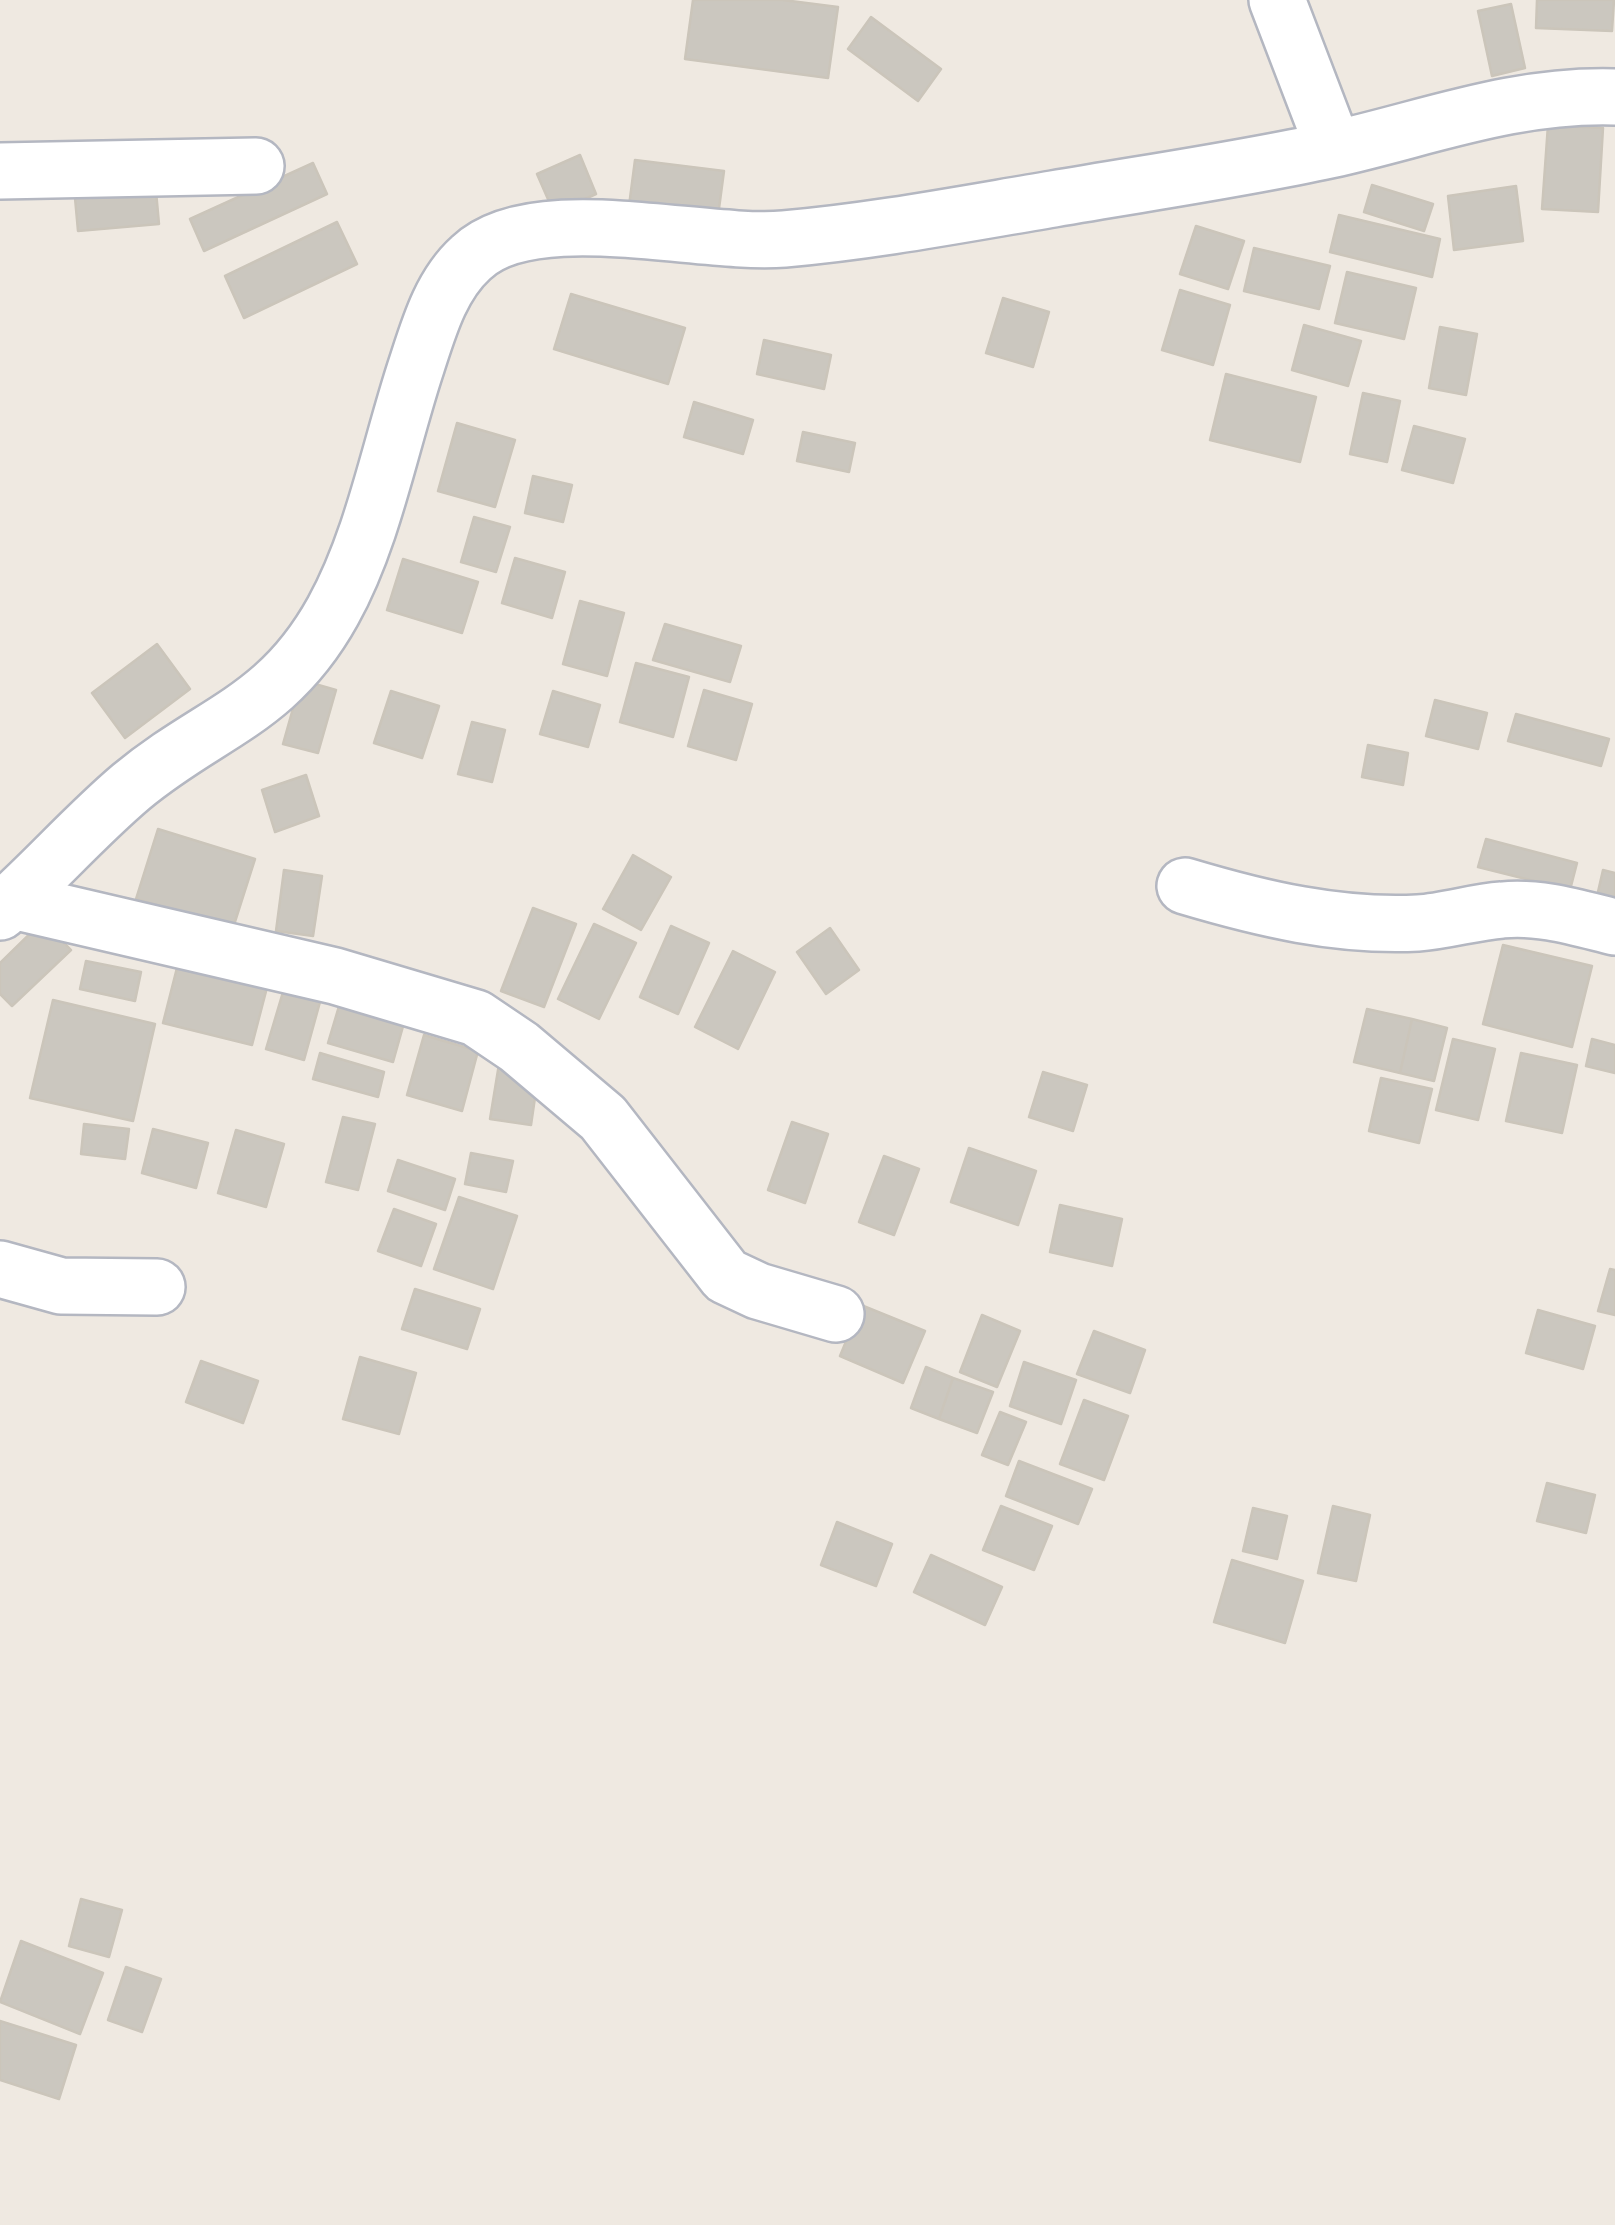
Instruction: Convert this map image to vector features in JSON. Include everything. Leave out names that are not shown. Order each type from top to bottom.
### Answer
[{"type":"street","points":[[1277,0],[1334,149]]},
{"type":"street","points":[[6,906],[134,785],[242,716],[297,667],[334,608],[366,527],[431,320],[448,286],[472,256],[518,230],[560,228],[776,240],[867,231],[1234,170],[1334,149],[1508,102],[1615,97]]},
{"type":"street","points":[[0,171],[256,166]]},
{"type":"street","points":[[1185,886],[1274,912],[1356,922],[1417,923],[1503,910],[1557,912],[1615,927]]},
{"type":"street","points":[[6,906],[335,976],[476,1018],[519,1046],[602,1118],[726,1276],[758,1291],[836,1314]]},
{"type":"street","points":[[0,1270],[61,1286],[157,1286]]},
{"type":"building","points":[[693,0],[783,0],[838,7],[828,78],[685,59]]},
{"type":"building","points":[[1537,0],[1614,0],[1612,31],[1536,28]]},
{"type":"building","points":[[1511,4],[1525,68],[1492,76],[1478,11]]},
{"type":"building","points":[[871,17],[941,69],[918,101],[848,49]]},
{"type":"building","points":[[1548,125],[1603,128],[1598,212],[1542,209]]},
{"type":"building","points":[[580,155],[596,194],[554,213],[537,174]]},
{"type":"building","points":[[635,160],[724,171],[718,216],[629,206]]},
{"type":"building","points":[[313,163],[327,194],[204,251],[190,219]]},
{"type":"building","points":[[155,180],[159,224],[78,231],[74,187]]},
{"type":"building","points":[[1372,185],[1433,204],[1424,231],[1364,212]]},
{"type":"building","points":[[1516,186],[1523,241],[1454,250],[1448,196]]},
{"type":"building","points":[[1339,215],[1440,239],[1432,277],[1330,252]]},
{"type":"building","points":[[337,222],[357,264],[244,318],[225,276]]},
{"type":"building","points":[[1196,226],[1244,241],[1228,289],[1180,274]]},
{"type":"building","points":[[1254,248],[1330,266],[1319,309],[1244,291]]},
{"type":"building","points":[[1347,272],[1416,288],[1404,339],[1335,323]]},
{"type":"building","points":[[1180,290],[1230,305],[1213,365],[1162,350]]},
{"type":"building","points":[[571,294],[685,328],[668,384],[554,349]]},
{"type":"building","points":[[1003,298],[1049,312],[1033,367],[986,353]]},
{"type":"building","points":[[1304,325],[1361,341],[1348,386],[1292,370]]},
{"type":"building","points":[[1440,327],[1477,334],[1466,395],[1429,388]]},
{"type":"building","points":[[764,340],[831,355],[824,389],[757,374]]},
{"type":"building","points":[[1226,374],[1316,397],[1300,462],[1210,440]]},
{"type":"building","points":[[1363,393],[1400,401],[1387,462],[1350,454]]},
{"type":"building","points":[[694,402],[753,420],[743,454],[684,437]]},
{"type":"building","points":[[457,423],[515,440],[495,507],[438,491]]},
{"type":"building","points":[[1414,426],[1465,439],[1453,483],[1402,470]]},
{"type":"building","points":[[803,432],[855,443],[849,472],[797,461]]},
{"type":"building","points":[[533,476],[572,485],[563,522],[525,513]]},
{"type":"building","points":[[474,517],[510,527],[496,572],[461,562]]},
{"type":"building","points":[[515,558],[565,572],[552,618],[502,603]]},
{"type":"building","points":[[403,559],[478,582],[462,633],[387,610]]},
{"type":"building","points":[[580,601],[624,613],[607,676],[563,664]]},
{"type":"building","points":[[665,624],[741,646],[730,682],[653,660]]},
{"type":"building","points":[[157,644],[190,689],[125,738],[92,693]]},
{"type":"building","points":[[636,663],[689,677],[673,737],[620,722]]},
{"type":"building","points":[[301,680],[336,690],[318,753],[283,744]]},
{"type":"building","points":[[704,690],[752,704],[736,760],[688,746]]},
{"type":"building","points":[[391,691],[439,706],[422,758],[374,743]]},
{"type":"building","points":[[553,691],[600,705],[588,747],[540,734]]},
{"type":"building","points":[[1435,700],[1487,713],[1478,749],[1426,736]]},
{"type":"building","points":[[1516,714],[1609,739],[1601,766],[1508,741]]},
{"type":"building","points":[[472,722],[505,730],[492,782],[458,774]]},
{"type":"building","points":[[1368,745],[1408,753],[1403,785],[1362,777]]},
{"type":"building","points":[[306,775],[319,816],[275,832],[262,790]]},
{"type":"building","points":[[158,829],[255,859],[233,928],[136,899]]},
{"type":"building","points":[[1486,839],[1577,863],[1570,890],[1478,867]]},
{"type":"building","points":[[633,855],[671,877],[641,930],[603,909]]},
{"type":"building","points":[[284,870],[322,876],[313,936],[276,931]]},
{"type":"building","points":[[1603,870],[1615,873],[1615,909],[1595,905]]},
{"type":"building","points":[[533,908],[576,924],[544,1007],[501,991]]},
{"type":"building","points":[[43,921],[71,950],[12,1006],[0,994],[0,963]]},
{"type":"building","points":[[594,924],[636,943],[599,1019],[558,999]]},
{"type":"building","points":[[671,926],[709,943],[678,1014],[640,997]]},
{"type":"building","points":[[830,928],[859,970],[826,994],[797,952]]},
{"type":"building","points":[[1503,945],[1592,966],[1572,1047],[1483,1024]]},
{"type":"building","points":[[733,951],[775,972],[738,1049],[695,1027]]},
{"type":"building","points":[[181,952],[270,976],[252,1045],[163,1023]]},
{"type":"building","points":[[86,961],[141,972],[135,1001],[80,989]]},
{"type":"building","points":[[345,986],[409,1005],[393,1062],[328,1043]]},
{"type":"building","points":[[283,992],[320,1002],[304,1060],[266,1049]]},
{"type":"building","points":[[53,1000],[155,1024],[133,1121],[30,1098]]},
{"type":"building","points":[[1367,1009],[1412,1019],[1400,1073],[1354,1062]]},
{"type":"building","points":[[1412,1019],[1447,1028],[1434,1081],[1400,1073]]},
{"type":"building","points":[[424,1035],[478,1051],[462,1111],[407,1095]]},
{"type":"building","points":[[1453,1039],[1495,1049],[1478,1120],[1436,1110]]},
{"type":"building","points":[[1592,1039],[1615,1045],[1615,1073],[1586,1066]]},
{"type":"building","points":[[320,1053],[384,1072],[378,1097],[313,1079]]},
{"type":"building","points":[[1521,1053],[1577,1065],[1562,1133],[1506,1121]]},
{"type":"building","points":[[499,1064],[539,1070],[531,1125],[490,1119]]},
{"type":"building","points":[[1043,1072],[1087,1085],[1073,1131],[1029,1117]]},
{"type":"building","points":[[1381,1078],[1432,1089],[1419,1143],[1369,1131]]},
{"type":"building","points":[[343,1117],[375,1124],[358,1190],[326,1182]]},
{"type":"building","points":[[792,1122],[828,1134],[805,1203],[768,1190]]},
{"type":"building","points":[[84,1124],[129,1129],[125,1159],[81,1154]]},
{"type":"building","points":[[153,1129],[208,1143],[196,1188],[142,1173]]},
{"type":"building","points":[[236,1130],[284,1144],[266,1207],[218,1193]]},
{"type":"building","points":[[969,1148],[1036,1171],[1018,1225],[951,1202]]},
{"type":"building","points":[[471,1153],[513,1161],[506,1192],[465,1184]]},
{"type":"building","points":[[884,1156],[919,1169],[894,1235],[859,1222]]},
{"type":"building","points":[[398,1160],[455,1179],[445,1210],[388,1191]]},
{"type":"building","points":[[459,1197],[517,1216],[493,1289],[434,1269]]},
{"type":"building","points":[[1060,1205],[1122,1219],[1112,1266],[1050,1252]]},
{"type":"building","points":[[394,1209],[436,1224],[421,1266],[378,1251]]},
{"type":"building","points":[[1610,1269],[1615,1270],[1615,1315],[1598,1311]]},
{"type":"building","points":[[415,1289],[480,1309],[467,1349],[402,1329]]},
{"type":"building","points":[[861,1305],[925,1331],[903,1383],[840,1356]]},
{"type":"building","points":[[1538,1310],[1595,1326],[1583,1369],[1526,1353]]},
{"type":"building","points":[[982,1315],[1020,1331],[997,1387],[960,1372]]},
{"type":"building","points":[[1094,1331],[1145,1350],[1130,1393],[1077,1374]]},
{"type":"building","points":[[360,1357],[416,1373],[399,1434],[343,1419]]},
{"type":"building","points":[[201,1361],[258,1381],[243,1423],[186,1402]]},
{"type":"building","points":[[1024,1362],[1076,1380],[1061,1424],[1010,1406]]},
{"type":"building","points":[[926,1367],[953,1378],[939,1419],[911,1408]]},
{"type":"building","points":[[953,1378],[993,1392],[977,1433],[939,1419]]},
{"type":"building","points":[[1084,1400],[1128,1416],[1104,1480],[1060,1464]]},
{"type":"building","points":[[1000,1412],[1026,1422],[1008,1465],[982,1455]]},
{"type":"building","points":[[1019,1461],[1092,1489],[1078,1524],[1006,1496]]},
{"type":"building","points":[[1547,1483],[1595,1495],[1586,1533],[1537,1521]]},
{"type":"building","points":[[1001,1506],[1052,1526],[1034,1570],[983,1550]]},
{"type":"building","points":[[1333,1506],[1370,1515],[1356,1581],[1318,1573]]},
{"type":"building","points":[[1253,1508],[1287,1516],[1277,1559],[1243,1551]]},
{"type":"building","points":[[837,1522],[892,1544],[876,1586],[821,1565]]},
{"type":"building","points":[[931,1555],[1002,1587],[985,1625],[914,1592]]},
{"type":"building","points":[[1232,1560],[1303,1581],[1285,1643],[1214,1622]]},
{"type":"building","points":[[81,1899],[122,1910],[109,1957],[69,1946]]},
{"type":"building","points":[[21,1941],[103,1973],[80,2034],[0,2002]]},
{"type":"building","points":[[126,1967],[161,1979],[142,2032],[108,2020]]},
{"type":"building","points":[[0,2021],[76,2045],[59,2099],[0,2080]]}]
